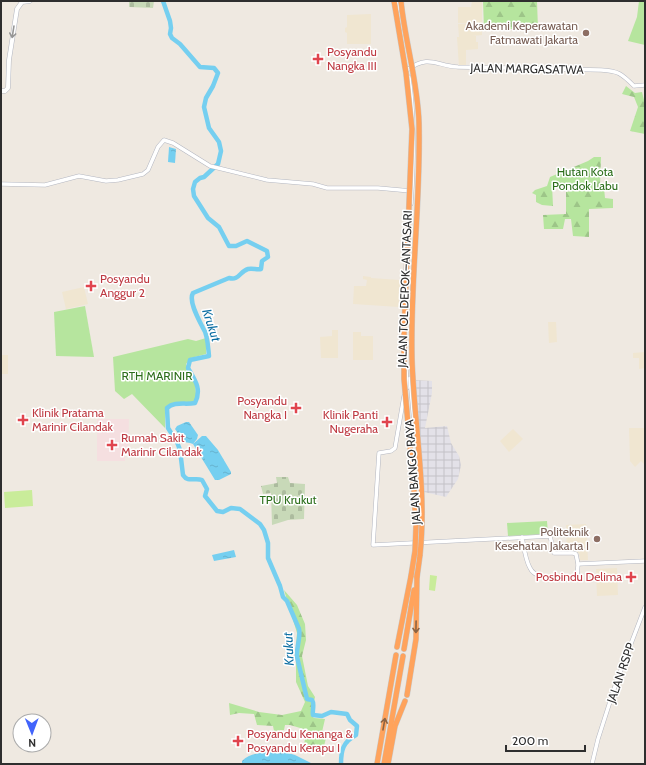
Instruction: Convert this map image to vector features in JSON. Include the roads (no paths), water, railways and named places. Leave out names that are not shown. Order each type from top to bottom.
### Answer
[{"type":"highway","name":"JALAN TOL DEPOK–ANTASARI","points":[[397,647],[415,551],[416,526],[407,419],[404,356],[404,307],[420,142],[419,109],[414,71],[398,2]]},
{"type":"highway","name":"JALAN TOL DEPOK–ANTASARI","points":[[398,2],[412,129],[411,332],[413,398],[422,506],[420,555],[404,648]]},
{"type":"highway","points":[[388,764],[395,726],[406,698],[416,639],[417,574]]},
{"type":"highway","points":[[377,764],[396,655]]},
{"type":"highway","points":[[384,764],[403,656]]},
{"type":"main road","points":[[1,91],[8,88],[9,60],[17,9],[22,2],[30,1]]},
{"type":"street","name":"JALAN BANGO RAYA","points":[[398,2],[397,10],[417,119],[418,148],[406,328],[407,390],[410,403],[420,499],[418,543],[373,545],[379,453],[394,450],[404,396],[407,390],[411,386]]},
{"type":"street","name":"JALAN MARGASATWA","points":[[409,69],[418,63],[436,62],[458,68],[616,71],[634,86],[645,85]]},
{"type":"street","points":[[1,184],[45,185],[79,176],[106,180],[118,180],[143,174],[148,170],[158,147],[164,140],[173,143],[214,167],[267,180],[308,184],[327,188],[378,188],[414,191]]},
{"type":"street","name":"JALAN BANGO RAYA","points":[[410,403],[412,229]]},
{"type":"street","name":"JALAN BANGO RAYA","points":[[402,404],[404,402],[410,403]]},
{"type":"street","points":[[418,543],[522,537],[550,536],[554,553],[574,553],[578,564],[577,579],[560,580],[534,573],[530,568],[522,537]]},
{"type":"street","points":[[578,564],[645,561]]},
{"type":"street","name":"JALAN RSPP","points":[[592,764],[598,739],[618,677],[645,607]]},
{"type":"water","points":[[169,147],[176,149],[175,163],[168,162]]},
{"type":"water","points":[[189,422],[198,435],[193,444],[184,442],[175,429],[177,426]]},
{"type":"water","points":[[202,436],[206,436],[218,450],[231,474],[219,480],[215,480],[193,444]]},
{"type":"water","points":[[234,550],[236,557],[214,561],[212,555]]},
{"type":"water","points":[[281,751],[295,755],[313,764],[242,764],[242,761],[255,754]]},
{"type":"waterway","name":"Krukut","points":[[163,1],[170,21],[170,34],[172,38],[180,44],[200,67],[214,68],[218,73],[206,98],[204,107],[209,128],[219,142],[221,151],[218,164],[204,177],[195,182],[193,189],[194,196],[208,218],[219,227],[229,246],[236,246],[247,241],[267,251],[268,257],[262,261],[261,269],[245,270],[235,278],[229,278],[193,293],[193,305],[206,334],[209,356],[190,360],[188,368],[197,385],[197,398],[195,403],[177,404],[167,408],[168,428],[180,450],[183,475],[187,479],[202,480],[207,489],[205,496],[217,511],[223,512],[231,508],[240,509],[260,524],[264,530],[268,543],[268,558],[283,597],[287,601],[299,629],[297,657],[307,699],[312,700],[313,702],[313,715],[322,716],[331,712],[347,714],[350,720],[357,726],[356,735],[348,741],[344,747],[341,764]]},
{"type":"place","name":"Akademi Keperawatan Fatmawati Jakarta","points":[[586,33]]},
{"type":"place","name":"Posyandu Nangka III","points":[[318,59]]},
{"type":"place","name":"Posyandu Anggur 2","points":[[91,286]]},
{"type":"place","name":"Posyandu Nangka I","points":[[296,408]]},
{"type":"place","name":"Klinik Pratama Marinir Cilandak","points":[[23,420]]},
{"type":"place","name":"Klinik Panti Nugeraha","points":[[387,422]]},
{"type":"place","name":"Rumah Sakit Marinir Cilandak","points":[[112,445]]},
{"type":"place","name":"Politeknik Kesehatan Jakarta I","points":[[597,539]]},
{"type":"place","name":"Posbindu Delima","points":[[631,577]]},
{"type":"place","name":"Posyandu Kenanga & Posyandu Kerapu I","points":[[238,741]]},
{"type":"park label","name":"Hutan Kota Pondok Labu","points":[[585,179]]},
{"type":"park label","name":"RTH MARINIR","points":[[157,376]]},
{"type":"park label","name":"TPU Krukut","points":[[288,500]]}]
